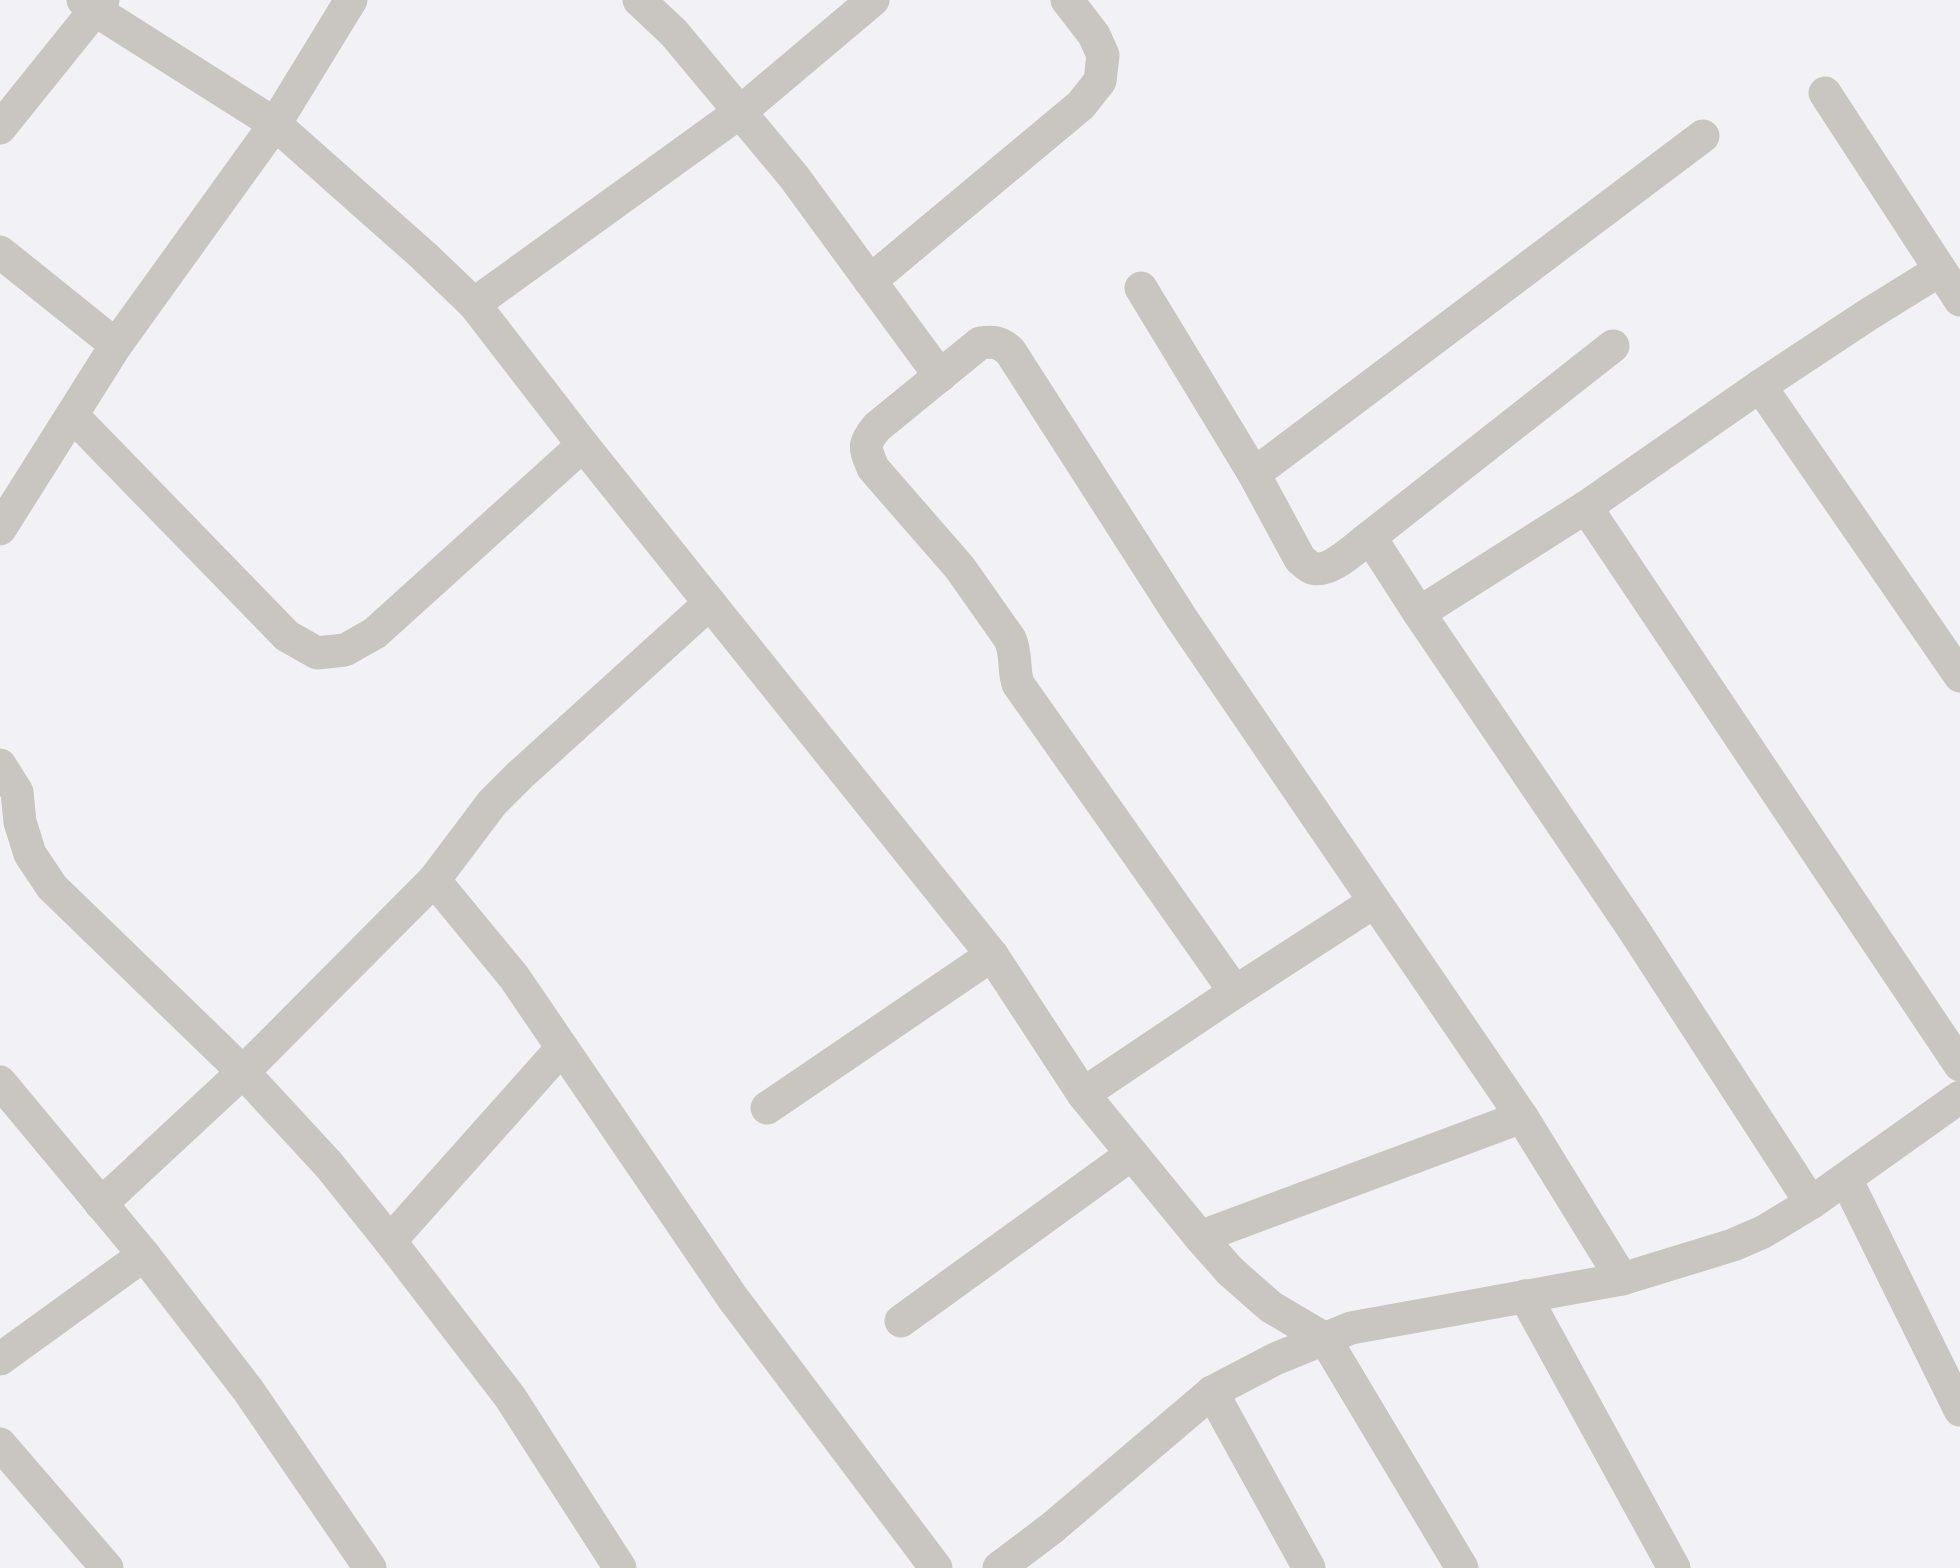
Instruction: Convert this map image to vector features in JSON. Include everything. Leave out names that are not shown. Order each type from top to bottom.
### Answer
[{"type":"street","points":[[0,529],[257,114],[351,0]]},
{"type":"street","points":[[639,0],[674,33],[794,177],[940,376]]},
{"type":"street","points":[[474,304],[740,112],[873,0]]},
{"type":"street","points":[[870,281],[1081,105],[1100,81],[1103,55],[1094,35],[1067,0]]},
{"type":"street","points":[[0,128],[94,4],[257,114],[424,256],[474,304],[992,955],[1083,1094],[1200,1237],[1230,1270],[1271,1307],[1325,1339],[1462,1568]]},
{"type":"street","points":[[1825,93],[1960,300]]},
{"type":"street","points":[[1254,474],[1703,136]]},
{"type":"street","points":[[0,252],[116,345]]},
{"type":"street","points":[[1419,613],[1586,507],[1760,386],[1940,270]]},
{"type":"street","points":[[1141,288],[1254,474],[1300,559],[1311,568],[1330,567],[1613,346]]},
{"type":"street","points":[[1235,992],[1018,684],[1014,674],[1015,649],[991,611],[960,568],[873,468],[867,451],[867,439],[876,427],[980,343],[1002,344],[1010,351],[1182,619],[1522,1117],[1622,1279]]},
{"type":"street","points":[[1760,386],[1960,676]]},
{"type":"street","points":[[72,415],[287,636],[317,653],[345,650],[375,633],[584,445]]},
{"type":"street","points":[[1586,507],[1960,1065]]},
{"type":"street","points":[[1370,537],[1632,927],[1811,1203]]},
{"type":"street","points":[[101,1204],[243,1072],[434,880],[492,803],[520,774],[710,603]]},
{"type":"street","points":[[0,765],[17,792],[20,822],[30,854],[52,887],[243,1072],[328,1165],[390,1241],[510,1397],[620,1568]]},
{"type":"street","points":[[434,880],[514,978],[732,1298],[936,1568]]},
{"type":"street","points":[[1083,1094],[1374,902]]},
{"type":"street","points":[[768,1108],[992,955]]},
{"type":"street","points":[[390,1241],[562,1048]]},
{"type":"street","points":[[0,1082],[144,1255],[248,1390],[370,1568]]},
{"type":"street","points":[[999,1568],[1052,1528],[1212,1392],[1275,1359],[1352,1328],[1622,1279],[1733,1245],[1763,1232],[1811,1203],[1960,1097]]},
{"type":"street","points":[[1200,1237],[1522,1117]]},
{"type":"street","points":[[900,1321],[1132,1154]]},
{"type":"street","points":[[1846,1179],[1960,1410]]},
{"type":"street","points":[[0,1359],[144,1255]]},
{"type":"street","points":[[1525,1296],[1674,1568]]},
{"type":"street","points":[[1212,1392],[1309,1568]]},
{"type":"street","points":[[0,1444],[107,1568]]}]
